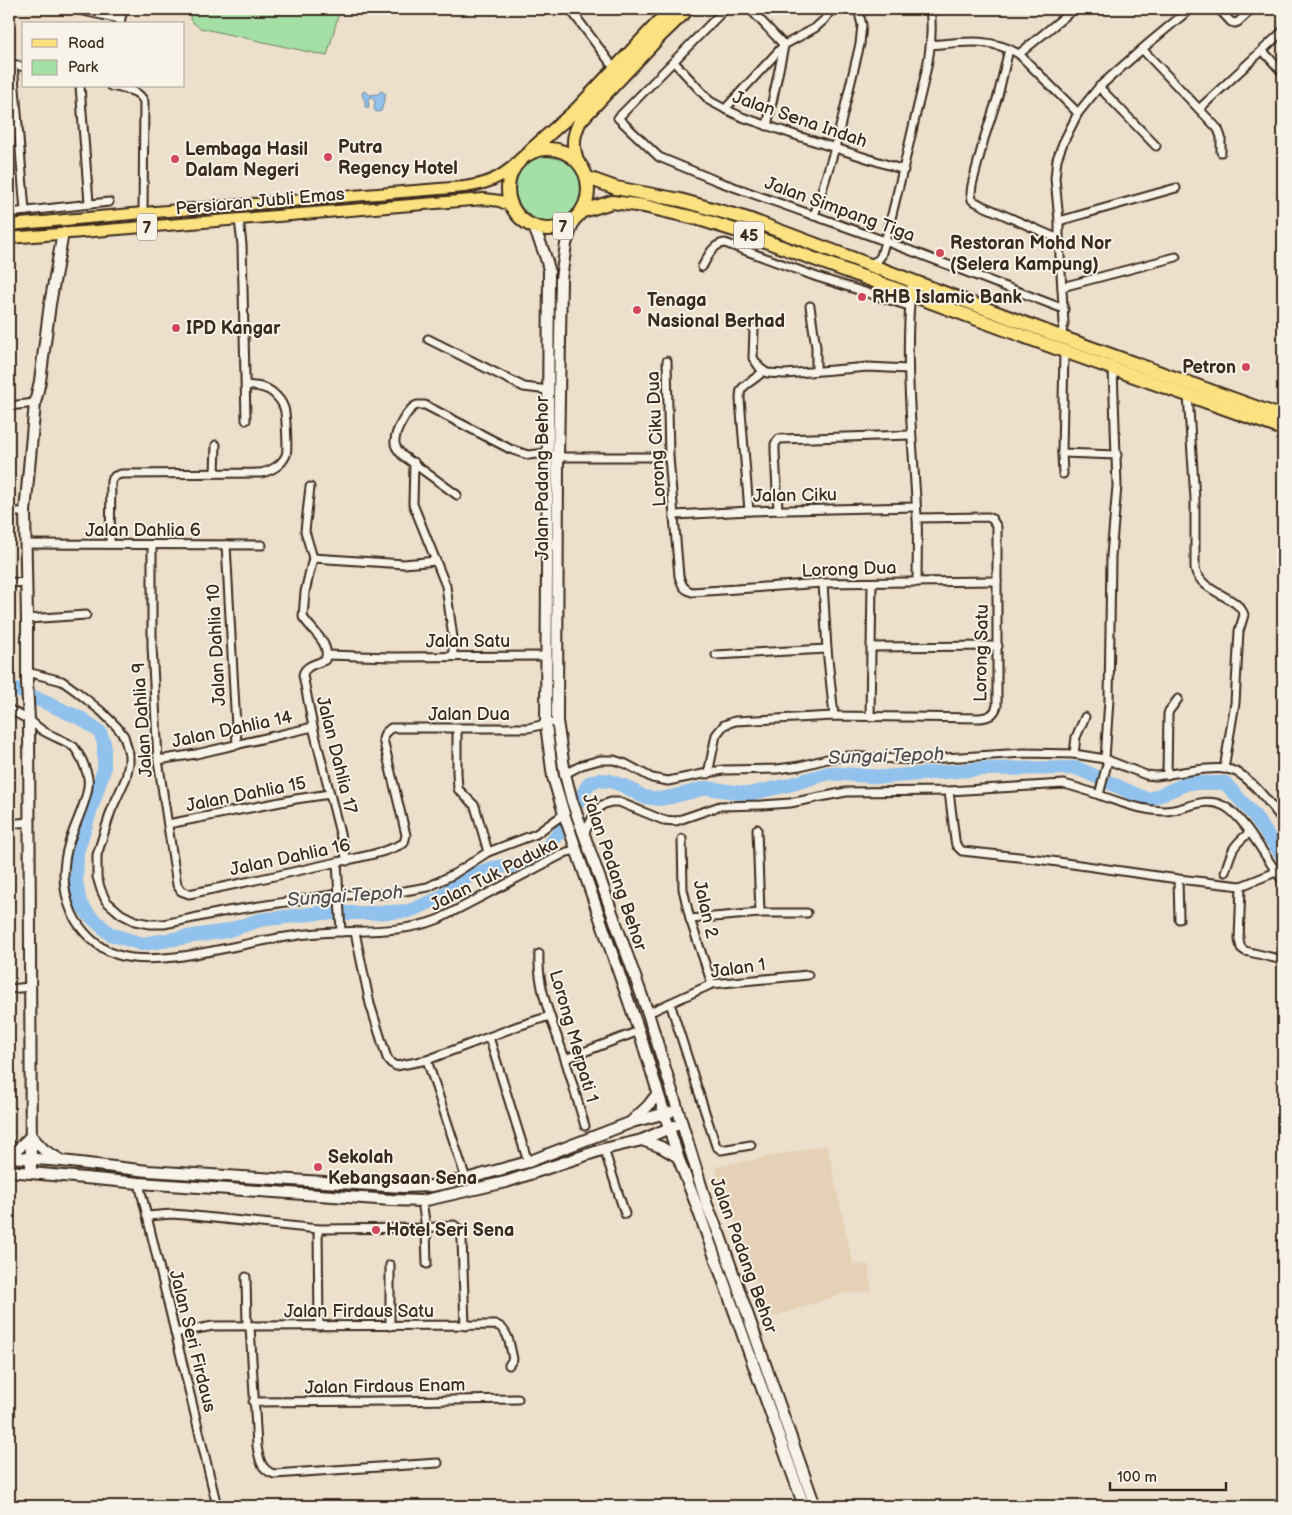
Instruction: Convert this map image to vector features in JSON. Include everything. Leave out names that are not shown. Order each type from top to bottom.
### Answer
[{"type":"highway","name":"7","points":[[520,160],[538,150],[554,148],[564,151],[582,166],[588,178],[588,195],[578,215],[569,224],[555,229],[541,229],[524,221],[512,208],[509,200],[509,177],[520,160],[576,110],[671,9]]},
{"type":"highway","name":"7","points":[[578,161],[573,148],[575,132],[580,121],[688,9]]},
{"type":"highway","name":"45","points":[[588,178],[616,188],[680,200],[748,219],[870,265],[910,294]]},
{"type":"highway","name":"45","points":[[578,215],[612,202],[644,206],[699,219],[741,232],[910,294],[1274,418],[1283,429]]},
{"type":"highway","name":"45","points":[[1060,345],[1113,368],[1188,395],[1274,418]]},
{"type":"main road","name":"Persiaran Jubli Emas","points":[[9,225],[478,185],[498,178],[520,160]]},
{"type":"main road","name":"Persiaran Jubli Emas","points":[[9,238],[484,199],[500,201],[512,208]]},
{"type":"main road","points":[[284,201],[286,216]]},
{"type":"main road","name":"Jalan Padang Behor","points":[[578,215],[566,244],[561,279],[557,721],[565,774],[572,801],[648,1013],[707,1205],[815,1506]]},
{"type":"main road","name":"Jalan Padang Behor","points":[[534,227],[548,262],[549,271],[546,724],[553,777],[639,1031],[678,1157],[804,1506]]},
{"type":"main road","points":[[31,1172],[25,512],[35,403],[63,233]]},
{"type":"main road","points":[[632,1122],[658,1093]]},
{"type":"main road","points":[[9,1155],[148,1171],[402,1187],[431,1186],[466,1179],[528,1162],[632,1122],[678,1109]]},
{"type":"main road","points":[[9,1171],[139,1183],[422,1201],[506,1182],[604,1149],[642,1140],[682,1123]]},
{"type":"main road","points":[[9,1155],[31,1136]]},
{"type":"main road","points":[[31,1136],[44,1150],[62,1161]]},
{"type":"main road","points":[[642,1140],[661,1147],[678,1157]]},
{"type":"street","points":[[74,9],[120,22],[123,9]]},
{"type":"street","points":[[570,9],[615,69]]},
{"type":"street","points":[[674,62],[725,9]]},
{"type":"street","points":[[750,9],[784,45]]},
{"type":"street","points":[[725,109],[784,45],[815,28],[832,9]]},
{"type":"street","points":[[814,216],[835,148],[860,44],[862,25],[858,9]]},
{"type":"street","points":[[870,265],[881,256],[904,170],[931,46],[932,22],[930,9]]},
{"type":"street","points":[[1060,9],[1067,16]]},
{"type":"street","points":[[1019,54],[1074,9]]},
{"type":"street","points":[[1063,474],[1060,345],[1064,326],[1064,309],[1055,178],[1057,159],[1063,142],[1078,113],[1099,87],[1190,9]]},
{"type":"street","points":[[1219,9],[1234,24],[1252,9]]},
{"type":"street","points":[[1199,109],[1283,31]]},
{"type":"street","points":[[931,46],[970,41],[998,44],[1009,49],[1019,54],[1078,113]]},
{"type":"street","points":[[768,126],[784,45]]},
{"type":"street","points":[[1009,49],[998,96],[972,185],[972,200],[1059,239]]},
{"type":"street","points":[[1142,49],[1218,129],[1221,137],[1221,152]]},
{"type":"street","points":[[1263,50],[1283,73]]},
{"type":"street","name":"Jalan Sena Indah","points":[[674,62],[710,101],[725,109],[768,126],[904,170]]},
{"type":"street","name":"Jalan Simpang Tiga","points":[[674,62],[618,118],[659,158],[1064,309]]},
{"type":"street","points":[[11,64],[25,211]]},
{"type":"street","points":[[1099,87],[1156,146]]},
{"type":"street","points":[[80,88],[89,203]]},
{"type":"street","points":[[119,88],[136,92],[142,96],[144,102],[143,213]]},
{"type":"street","points":[[1059,221],[1176,188]]},
{"type":"street","points":[[9,213],[109,202]]},
{"type":"street","points":[[239,219],[242,244],[246,420]]},
{"type":"street","points":[[702,267],[713,249],[718,244],[725,243],[816,277],[910,294],[908,369],[917,518],[917,582]]},
{"type":"street","points":[[787,266],[793,251]]},
{"type":"street","points":[[1062,287],[1176,256]]},
{"type":"street","points":[[810,306],[816,347],[816,371]]},
{"type":"street","points":[[754,329],[753,358],[767,373],[785,374],[868,367],[908,369]]},
{"type":"street","points":[[428,339],[524,387],[548,390]]},
{"type":"street","name":"Lorong Ciku Dua","points":[[667,361],[669,457],[679,576],[685,589],[692,592],[702,591]]},
{"type":"street","points":[[1100,791],[1107,762],[1111,556],[1118,486],[1113,368]]},
{"type":"street","points":[[749,511],[740,399],[741,390],[759,377],[762,369]]},
{"type":"street","points":[[110,544],[111,481],[115,476],[121,474],[268,472],[282,461],[286,454],[285,410],[282,403],[272,391],[262,386],[246,385]]},
{"type":"street","points":[[1188,395],[1195,499],[1195,569],[1197,575],[1206,586],[1240,607],[1244,615],[1239,631],[1235,703],[1224,768]]},
{"type":"street","points":[[9,406],[35,403]]},
{"type":"street","points":[[457,496],[414,462],[402,455],[396,447],[394,440],[405,416],[408,411],[417,405],[425,405],[510,449],[528,455],[547,454]]},
{"type":"street","points":[[778,510],[775,444],[779,439],[911,435]]},
{"type":"street","points":[[215,473],[216,445]]},
{"type":"street","points":[[1062,453],[1117,455]]},
{"type":"street","points":[[558,457],[669,457]]},
{"type":"street","points":[[414,462],[413,504],[446,586],[453,638],[453,656]]},
{"type":"street","points":[[310,486],[305,531],[313,558],[305,592],[303,617],[325,646],[327,655]]},
{"type":"street","name":"Jalan Ciku","points":[[675,515],[778,510],[916,507]]},
{"type":"street","points":[[9,512],[25,512]]},
{"type":"street","name":"Lorong Satu","points":[[708,774],[716,735],[724,725],[735,721],[834,716],[980,718],[992,715],[997,706],[997,526],[988,517],[917,518]]},
{"type":"street","name":"Jalan Dahlia 6","points":[[25,544],[262,545]]},
{"type":"street","name":"Jalan Dahlia 9","points":[[152,545],[152,646],[158,760],[177,885],[181,891]]},
{"type":"street","name":"Jalan Dahlia 10","points":[[226,545],[237,744]]},
{"type":"street","points":[[313,558],[404,564],[436,561]]},
{"type":"street","name":"Lorong Dua","points":[[702,591],[823,583],[997,581]]},
{"type":"street","points":[[9,582],[26,583]]},
{"type":"street","points":[[823,583],[834,716]]},
{"type":"street","points":[[870,717],[872,583]]},
{"type":"street","points":[[27,619],[86,615]]},
{"type":"street","points":[[871,647],[998,646]]},
{"type":"street","points":[[716,656],[827,649]]},
{"type":"street","name":"Jalan Satu","points":[[327,655],[391,657],[546,656]]},
{"type":"street","name":"Jalan Dahlia 17","points":[[327,655],[325,660],[308,667],[302,675],[313,727],[348,861]]},
{"type":"street","points":[[27,672],[62,682],[102,712],[124,736],[129,754],[128,772],[111,811],[97,855],[97,877],[106,901],[121,914],[144,923],[164,924],[227,911],[339,894],[387,894],[428,886],[454,874],[488,852],[536,834],[564,814]]},
{"type":"street","points":[[1167,774],[1168,714],[1178,699]]},
{"type":"street","name":"Jalan Tuk Paduka","points":[[9,709],[28,716],[45,732],[74,748],[82,760],[88,779],[86,796],[65,855],[64,886],[66,899],[79,925],[104,949],[118,955],[163,958],[203,953],[342,928],[355,932],[394,929],[430,923],[576,847]]},
{"type":"street","points":[[1074,754],[1076,737],[1085,717]]},
{"type":"street","name":"Jalan Dua","points":[[404,843],[406,835],[383,739],[385,733],[392,728],[528,728],[557,721]]},
{"type":"street","name":"Jalan Dahlia 14","points":[[158,760],[196,754],[313,727]]},
{"type":"street","points":[[457,729],[458,789],[475,806],[488,852]]},
{"type":"street","points":[[565,774],[582,765],[600,760],[614,760],[652,778],[668,781],[723,770],[777,769],[848,756],[913,760],[1024,753],[1074,754],[1107,762],[1146,775],[1156,776],[1213,768],[1233,770],[1244,776],[1283,821]]},
{"type":"street","points":[[583,831],[602,805],[611,802],[619,802],[664,820],[676,821],[720,806],[790,803],[846,792],[949,790],[1064,784],[1100,791],[1128,805],[1158,810],[1167,811],[1204,801],[1216,803],[1232,811],[1283,881]]},
{"type":"street","points":[[949,790],[954,840],[956,845],[962,850],[1241,886],[1276,872]]},
{"type":"street","name":"Jalan Dahlia 15","points":[[168,824],[330,794]]},
{"type":"street","points":[[9,830],[9,824],[28,822]]},
{"type":"street","points":[[756,829],[760,913]]},
{"type":"street","points":[[1225,872],[1233,848],[1249,832]]},
{"type":"street","name":"Jalan 2","points":[[682,839],[683,889],[690,919],[712,984]]},
{"type":"street","name":"Jalan Dahlia 16","points":[[181,891],[189,894],[348,861],[404,843]]},
{"type":"street","points":[[337,862],[342,928]]},
{"type":"street","points":[[1178,879],[1179,919]]},
{"type":"street","points":[[1241,886],[1239,940],[1241,948],[1245,951],[1283,960]]},
{"type":"street","points":[[690,919],[760,913],[807,913]]},
{"type":"street","points":[[355,932],[370,1004],[388,1058],[396,1066],[427,1060],[550,1016]]},
{"type":"street","name":"Lorong Merpati 1","points":[[539,954],[538,969],[550,1016],[585,1126]]},
{"type":"street","name":"Jalan 1","points":[[648,1013],[712,984],[808,975]]},
{"type":"street","points":[[9,989],[30,986]]},
{"type":"street","points":[[670,1003],[716,1146],[721,1150],[751,1145]]},
{"type":"street","points":[[565,1059],[639,1031]]},
{"type":"street","points":[[489,1037],[528,1162]]},
{"type":"street","points":[[427,1060],[466,1179]]},
{"type":"street","points":[[604,1149],[624,1214]]},
{"type":"street","name":"Jalan Seri Firdaus","points":[[139,1183],[217,1506]]},
{"type":"street","points":[[422,1201],[426,1228],[427,1264]]},
{"type":"street","points":[[147,1216],[172,1214],[318,1229],[426,1228],[454,1225],[460,1230],[465,1326]]},
{"type":"street","points":[[318,1229],[319,1326]]},
{"type":"street","points":[[390,1265],[390,1326]]},
{"type":"street","points":[[246,1277],[248,1326],[259,1458],[267,1471],[274,1474],[438,1463]]},
{"type":"street","name":"Jalan Firdaus Satu","points":[[175,1332],[213,1326],[497,1325],[503,1327],[507,1333],[513,1359],[509,1365]]},
{"type":"street","name":"Jalan Firdaus Enam","points":[[254,1402],[518,1399]]},
{"type":"shaded area","points":[[827,1145],[853,1264],[869,1265],[871,1291],[845,1293],[767,1319],[715,1167]]},
{"type":"green space","points":[[191,9],[340,9],[327,56],[200,28],[190,20]]},
{"type":"green space","points":[[544,156],[558,159],[571,165],[576,169],[583,181],[584,192],[581,203],[576,209],[560,220],[545,221],[531,216],[521,205],[515,192],[516,178],[525,165]]},
{"type":"water","points":[[364,91],[370,95],[378,94],[381,91],[386,94],[381,111],[376,112],[374,109],[375,102],[372,97],[368,99],[369,107],[365,107],[362,93]]},
{"type":"waterway","name":"Sungai Tepoh","points":[[9,686],[82,719],[100,732],[104,743],[104,769],[77,852],[76,881],[80,903],[90,916],[110,934],[142,944],[226,931],[260,920],[319,913],[409,911],[438,899],[469,876],[492,868],[521,864],[541,853],[561,831],[589,783],[598,780],[610,781],[624,786],[644,797],[660,799],[707,788],[749,794],[829,773],[883,777],[981,769],[1077,768],[1148,800],[1188,783],[1225,783],[1254,815],[1283,857]]},
{"type":"place","name":"Putra Regency Hotel","points":[[328,157]]},
{"type":"place","name":"Lembaga Hasil Dalam Negeri","points":[[175,159]]},
{"type":"place","name":"Restoran Mohd Nor (Selera Kampung)","points":[[940,253]]},
{"type":"place","name":"RHB Islamic Bank","points":[[862,297]]},
{"type":"place","name":"Tenaga Nasional Berhad","points":[[637,310]]},
{"type":"place","name":"IPD Kangar","points":[[176,328]]},
{"type":"place","name":"Petron","points":[[1246,367]]},
{"type":"place","name":"Sekolah Kebangsaan Sena","points":[[318,1167]]},
{"type":"place","name":"Hotel Seri Sena","points":[[376,1230]]}]
